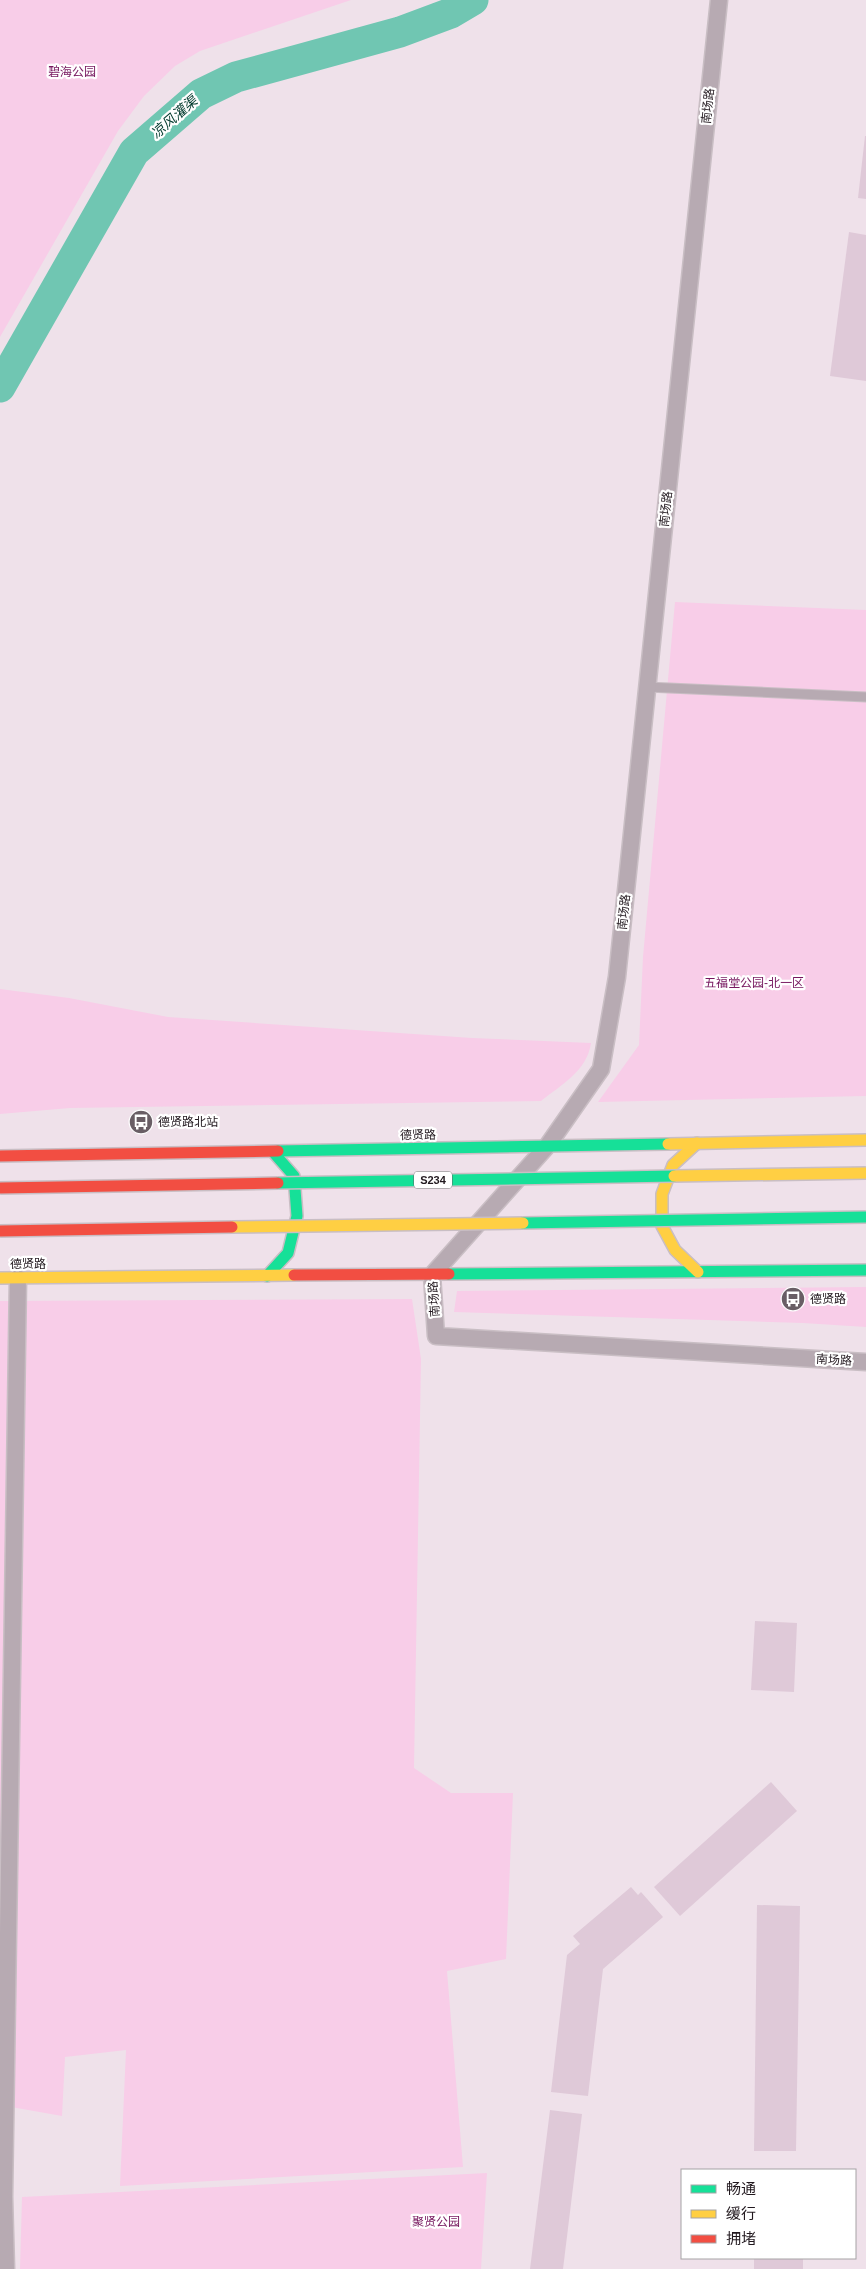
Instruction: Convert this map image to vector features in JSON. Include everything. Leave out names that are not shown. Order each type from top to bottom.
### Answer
[{"type":"main road","name":"德贤路","points":[[0,1156],[866,1140]]},
{"type":"main road","points":[[697,1143],[673,1165],[662,1194],[662,1226],[675,1250],[698,1272]]},
{"type":"main road","points":[[267,1276],[288,1254],[297,1216],[294,1176],[273,1152]]},
{"type":"main road","name":"S234","points":[[0,1188],[866,1173]]},
{"type":"main road","points":[[0,1231],[866,1217]]},
{"type":"main road","name":"德贤路","points":[[0,1278],[866,1270]]},
{"type":"street","name":"南场路","points":[[719,0],[617,977],[601,1069],[548,1145],[432,1275],[436,1336],[866,1362]]},
{"type":"street","points":[[6,2269],[4,2177],[18,1278]]},
{"type":"lane","points":[[647,687],[866,697]]},
{"type":"green space","name":"碧海公园","points":[[0,0],[351,0],[200,51],[175,66],[144,96],[118,131],[0,337]]},
{"type":"green space","name":"五福堂公园-北一区","points":[[675,602],[866,610],[866,1096],[598,1102],[639,1045],[643,957]]},
{"type":"green space","points":[[0,989],[69,998],[168,1017],[472,1038],[591,1043],[589,1053],[579,1069],[565,1083],[541,1101],[70,1108],[0,1114]]},
{"type":"green space","points":[[866,1287],[866,1327],[803,1323],[454,1312],[457,1291]]},
{"type":"green space","points":[[412,1299],[421,1359],[414,1768],[451,1793],[513,1793],[506,1959],[447,1971],[463,2167],[120,2186],[126,2050],[65,2057],[62,2116],[0,2105],[0,1301]]},
{"type":"green space","name":"聚贤公园","points":[[487,2173],[481,2269],[20,2269],[22,2197]]},
{"type":"building","points":[[866,136],[866,199],[858,198]]},
{"type":"building","points":[[849,232],[866,235],[866,381],[830,376]]},
{"type":"building","points":[[755,1621],[797,1623],[794,1692],[751,1690]]},
{"type":"building","points":[[771,1782],[797,1811],[680,1916],[654,1887]]},
{"type":"building","points":[[631,1887],[638,1895],[641,1892],[663,1917],[603,1969],[588,2096],[551,2092],[567,1955],[580,1944],[573,1936]]},
{"type":"building","points":[[757,1905],[800,1906],[796,2151],[754,2151]]},
{"type":"building","points":[[550,2110],[582,2114],[563,2269],[530,2269]]},
{"type":"building","points":[[754,2259],[803,2259],[803,2269],[754,2269]]},
{"type":"waterway","name":"凉风灌渠","points":[[0,387],[134,152],[201,94],[236,77],[400,32],[451,13],[473,0]]},
{"type":"traffic: fast","points":[[278,1151],[668,1144]]},
{"type":"traffic: fast","points":[[267,1276],[288,1253],[297,1216],[294,1176],[273,1152]]},
{"type":"traffic: fast","points":[[278,1183],[674,1176]]},
{"type":"traffic: fast","points":[[523,1223],[866,1217]]},
{"type":"traffic: fast","points":[[449,1274],[866,1270]]},
{"type":"traffic: slow","points":[[668,1144],[866,1140]]},
{"type":"traffic: slow","points":[[697,1143],[673,1165],[662,1194],[662,1226],[675,1250],[698,1272]]},
{"type":"traffic: slow","points":[[674,1176],[866,1173]]},
{"type":"traffic: slow","points":[[232,1227],[523,1223]]},
{"type":"traffic: slow","points":[[0,1278],[294,1275]]},
{"type":"traffic: jam","points":[[0,1156],[278,1151]]},
{"type":"traffic: jam","points":[[0,1188],[278,1183]]},
{"type":"traffic: jam","points":[[0,1231],[232,1227]]},
{"type":"traffic: jam","points":[[294,1275],[449,1274]]},
{"type":"place","name":"德贤路北站","points":[[141,1122]]},
{"type":"place","name":"德贤路","points":[[793,1299]]}]
